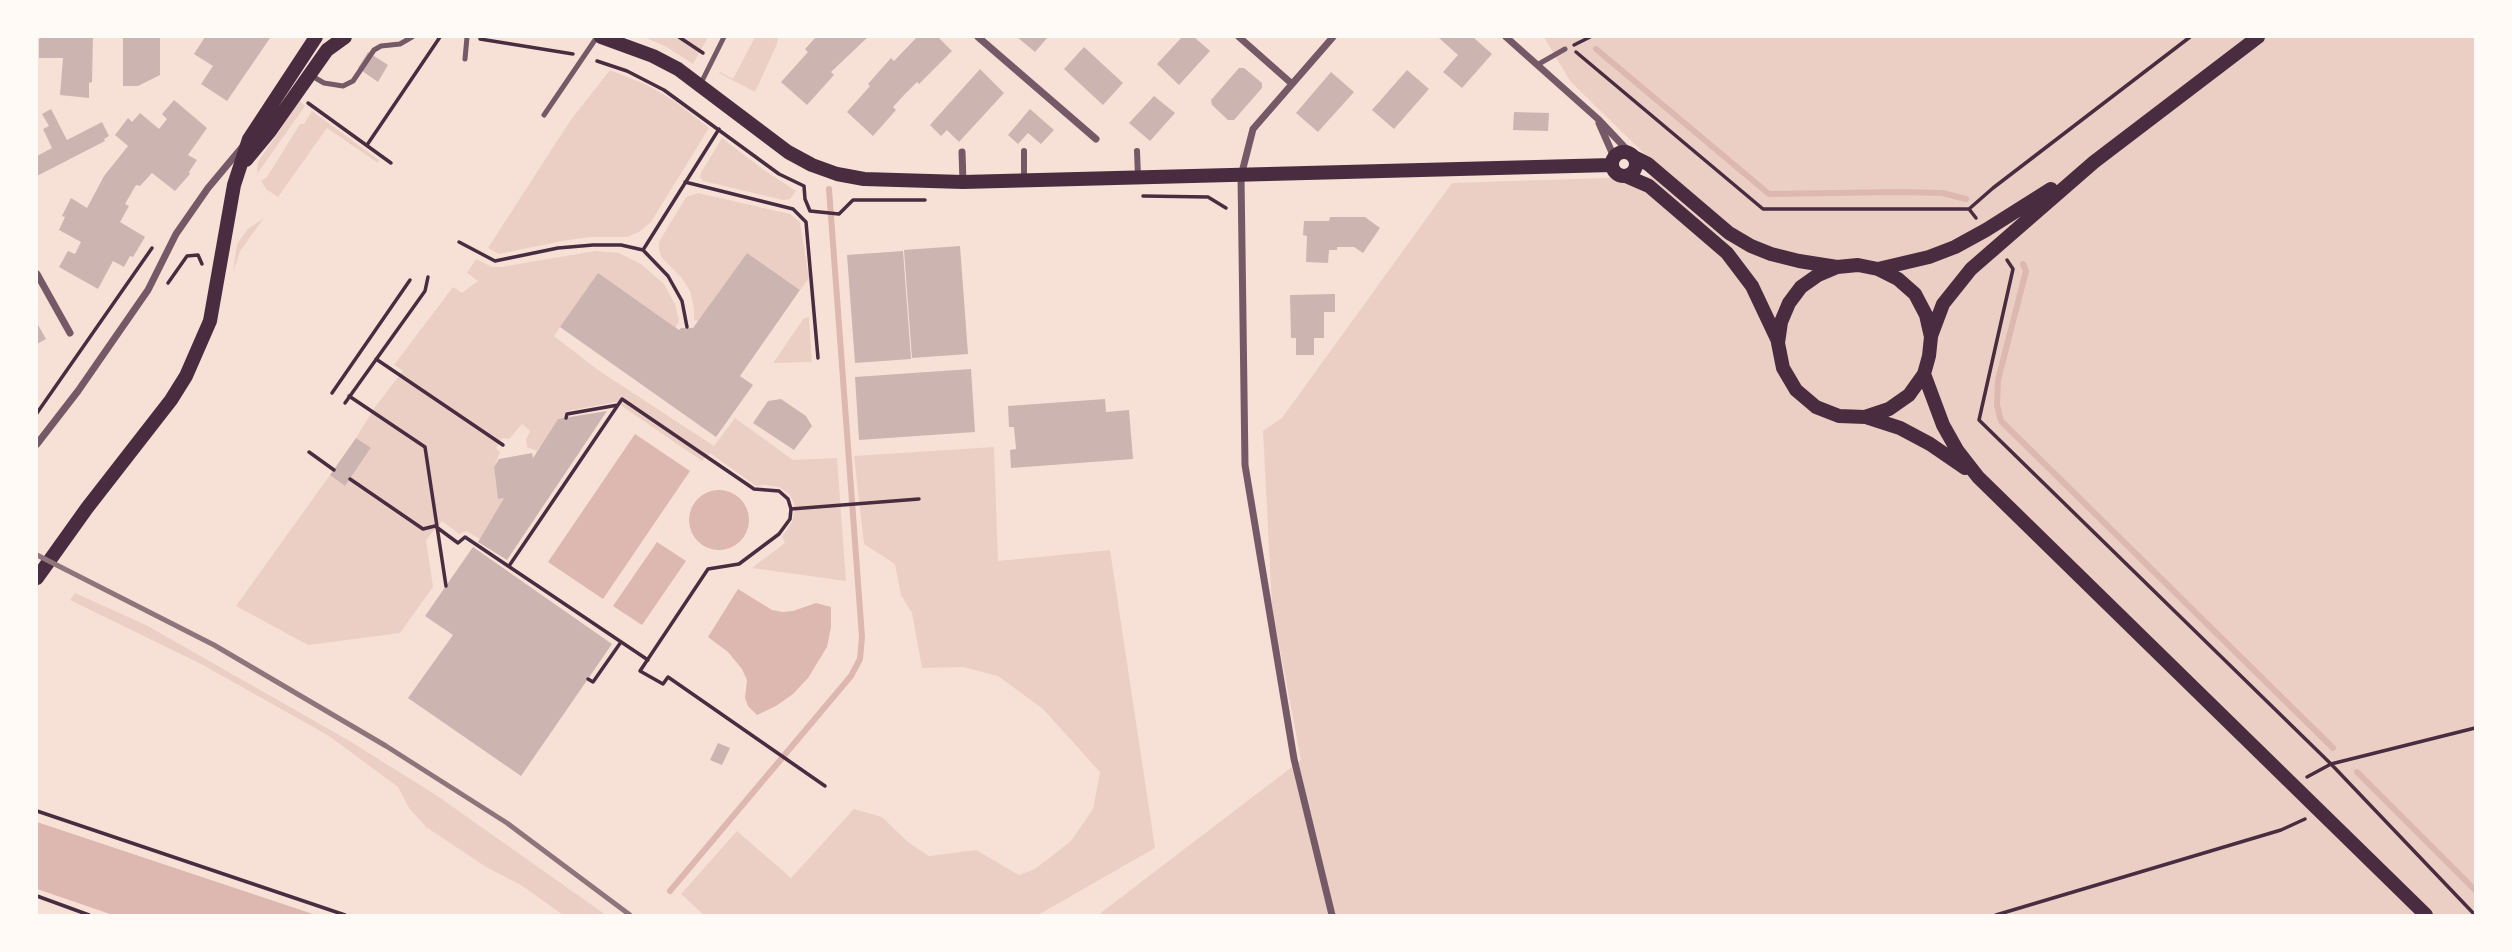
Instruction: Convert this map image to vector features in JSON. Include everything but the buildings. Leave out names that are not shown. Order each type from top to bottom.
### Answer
[{"type":"main road","points":[[37,578],[186,376],[210,321],[239,169],[249,139],[316,37]]},
{"type":"main road","points":[[239,169],[270,131],[327,50],[345,37]]},
{"type":"main road","points":[[599,37],[653,56],[678,69],[788,152],[812,165],[836,174],[884,180],[963,182],[1185,177],[1242,171],[1613,161]]},
{"type":"main road","points":[[1865,417],[1889,409],[1909,395],[1924,374],[1931,337],[1944,304],[1955,287],[1998,245],[2094,162],[2258,37]]},
{"type":"main road","points":[[1613,161],[1620,152],[1648,164],[1729,233],[1751,246],[1780,257],[1837,267],[1857,265],[1878,269],[1898,279],[1915,295],[1926,315],[1931,337]]},
{"type":"main road","points":[[1626,176],[1635,168],[1633,156]]},
{"type":"main road","points":[[1613,161],[1618,174],[1649,186],[1727,253],[1752,286],[1778,343],[1783,368],[1796,390],[1816,407],[1839,416],[1865,417],[1900,428],[1930,444],[1978,477]]},
{"type":"main road","points":[[1878,269],[1929,257],[1986,230],[2094,162]]},
{"type":"main road","points":[[1778,343],[1781,322],[1788,303],[1801,287],[1818,275],[1837,267]]},
{"type":"main road","points":[[1924,374],[1943,425],[1957,450],[1978,477],[2426,915]]},
{"type":"street","points":[[978,37],[1096,139]]},
{"type":"street","points":[[1239,37],[1291,83]]},
{"type":"street","points":[[1332,915],[1294,759],[1245,465],[1242,171],[1253,129],[1333,37]]},
{"type":"street","points":[[1506,37],[1598,119],[1633,156]]},
{"type":"street","points":[[1598,119],[1613,161]]},
{"type":"street","points":[[37,444],[148,290],[182,225],[218,173],[249,139]]},
{"type":"street","points":[[1024,151],[1024,180]]},
{"type":"street","points":[[1137,151],[1138,177]]},
{"type":"street","points":[[962,152],[963,182]]},
{"type":"street","points":[[37,274],[70,333]]},
{"type":"lane","points":[[310,74],[324,83],[344,86],[353,81],[374,50],[381,46],[400,44],[412,37]]},
{"type":"lane","points":[[465,59],[467,37]]},
{"type":"lane","points":[[544,115],[599,37]]},
{"type":"lane","points":[[700,85],[724,37]]},
{"type":"lane","points":[[1536,65],[1565,49]]},
{"type":"path","points":[[367,145],[440,37]]},
{"type":"path","points":[[467,37],[584,56],[627,71],[664,89],[779,174],[804,186],[810,211],[839,214]]},
{"type":"path","points":[[679,37],[713,59]]},
{"type":"path","points":[[1565,49],[1576,52],[1762,209],[1969,209],[2190,37]]},
{"type":"path","points":[[296,94],[391,163]]},
{"type":"path","points":[[643,250],[719,128]]},
{"type":"path","points":[[685,182],[793,209],[806,222],[818,358]]},
{"type":"path","points":[[1185,196],[1208,197],[1225,206],[1229,212]]},
{"type":"path","points":[[1969,209],[1986,230]]},
{"type":"path","points":[[459,242],[495,261],[558,248],[593,245],[621,245],[643,250],[668,276],[682,301],[687,327]]},
{"type":"path","points":[[1998,245],[2013,270],[1979,419],[2331,764],[2475,915]]},
{"type":"path","points":[[148,290],[159,297],[191,254],[201,257],[202,270]]},
{"type":"path","points":[[345,403],[425,291],[428,277]]},
{"type":"path","points":[[37,413],[131,278]]},
{"type":"path","points":[[332,393],[410,280]]},
{"type":"path","points":[[70,333],[92,371]]},
{"type":"path","points":[[376,359],[503,445]]},
{"type":"path","points":[[349,397],[425,447],[446,586]]},
{"type":"path","points":[[509,566],[622,400],[754,489],[779,491],[788,499],[791,509],[790,519],[779,534],[740,564],[708,569],[640,671],[663,684],[668,677],[825,786]]},
{"type":"path","points":[[566,418],[567,414],[618,405]]},
{"type":"path","points":[[309,452],[334,470]]},
{"type":"path","points":[[350,479],[423,529],[435,526]]},
{"type":"path","points":[[791,509],[919,499]]},
{"type":"path","points":[[435,526],[458,543],[465,537],[648,660]]},
{"type":"path","points":[[588,679],[593,682],[621,642]]},
{"type":"path","points":[[2292,785],[2331,764],[2475,727]]},
{"type":"path","points":[[37,811],[345,915]]},
{"type":"path","points":[[1996,915],[2281,830],[2320,811]]},
{"type":"path","points":[[37,897],[89,915]]},
{"type":"shaded area","points":[[644,37],[708,37],[693,64],[665,46]]},
{"type":"shaded area","points":[[755,37],[778,37],[755,92],[719,73],[733,79]]},
{"type":"shaded area","points":[[1544,37],[2475,37],[2475,915],[1098,915],[1301,760],[1272,607],[1263,431],[1282,418],[1452,183],[1667,176],[1570,81]]},
{"type":"shaded area","points":[[610,70],[649,86],[676,102],[709,128],[651,222],[639,232],[627,237],[590,237],[499,254],[488,248],[570,121]]},
{"type":"shaded area","points":[[300,101],[305,106],[257,174],[258,162]]},
{"type":"shaded area","points":[[312,111],[379,160],[378,163],[327,128],[278,197],[266,189],[261,181],[267,177],[300,124],[304,124]]},
{"type":"shaded area","points":[[722,138],[796,191],[790,199],[783,200],[703,181],[700,176],[702,171]]},
{"type":"shaded area","points":[[698,193],[790,214],[800,222],[809,278],[800,290],[747,253],[699,321],[694,320],[690,291],[681,277],[662,258],[659,242],[686,197]]},
{"type":"shaded area","points":[[264,218],[240,251],[233,272],[237,244],[248,229]]},
{"type":"shaded area","points":[[595,251],[619,253],[641,264],[664,284],[675,304],[679,320],[676,328],[598,274],[554,336],[598,370],[714,446],[735,418],[793,460],[837,458],[846,581],[752,568],[785,543],[782,537],[792,522],[794,513],[794,503],[789,494],[779,487],[756,486],[710,453],[702,461],[616,402],[567,411],[563,418],[558,419],[537,451],[527,447],[526,440],[530,431],[522,424],[509,439],[502,438],[496,448],[500,452],[494,467],[498,499],[504,498],[480,539],[466,531],[459,534],[442,521],[426,540],[433,587],[400,633],[308,645],[236,606],[330,475],[345,486],[371,449],[356,438],[375,407],[403,371],[394,365],[453,287],[462,293],[478,281],[467,273],[476,259],[492,267],[501,267]]},
{"type":"shaded area","points":[[809,317],[812,362],[773,363],[804,318]]},
{"type":"shaded area","points":[[635,434],[690,471],[603,599],[548,562]]},
{"type":"shaded area","points":[[994,447],[998,561],[1110,550],[1155,848],[1038,915],[704,915],[681,894],[737,831],[791,878],[854,809],[882,817],[908,842],[929,856],[976,850],[1019,875],[1035,869],[1071,841],[1093,809],[1100,772],[1043,709],[998,676],[963,667],[922,668],[912,613],[901,595],[895,564],[864,544],[854,456]]},
{"type":"shaded area","points":[[719,490],[736,495],[744,503],[749,520],[744,537],[736,545],[719,550],[702,545],[694,537],[689,520],[694,503],[702,495]]},
{"type":"shaded area","points":[[657,542],[686,561],[642,625],[613,606]]},
{"type":"shaded area","points":[[738,589],[772,610],[782,612],[816,603],[831,607],[827,647],[808,678],[793,694],[757,715],[748,706],[745,698],[747,680],[742,669],[728,652],[708,637]]},
{"type":"shaded area","points":[[75,593],[146,625],[348,740],[436,795],[606,915],[563,915],[521,885],[486,867],[426,827],[409,808],[398,787],[329,736],[201,664],[70,600]]},
{"type":"shaded area","points":[[37,822],[316,915],[113,915],[37,889]]},
{"type":"waterway","points":[[1596,49],[1769,194],[1942,193],[1966,199]]},
{"type":"waterway","points":[[670,891],[851,676],[860,659],[862,637],[829,189]]},
{"type":"waterway","points":[[2023,264],[2026,271],[1998,380],[1997,405],[2001,421],[2333,748]]},
{"type":"waterway","points":[[2357,772],[2475,890]]},
{"type":"railway","points":[[37,555],[214,645],[386,746],[507,823],[630,915]]}]
